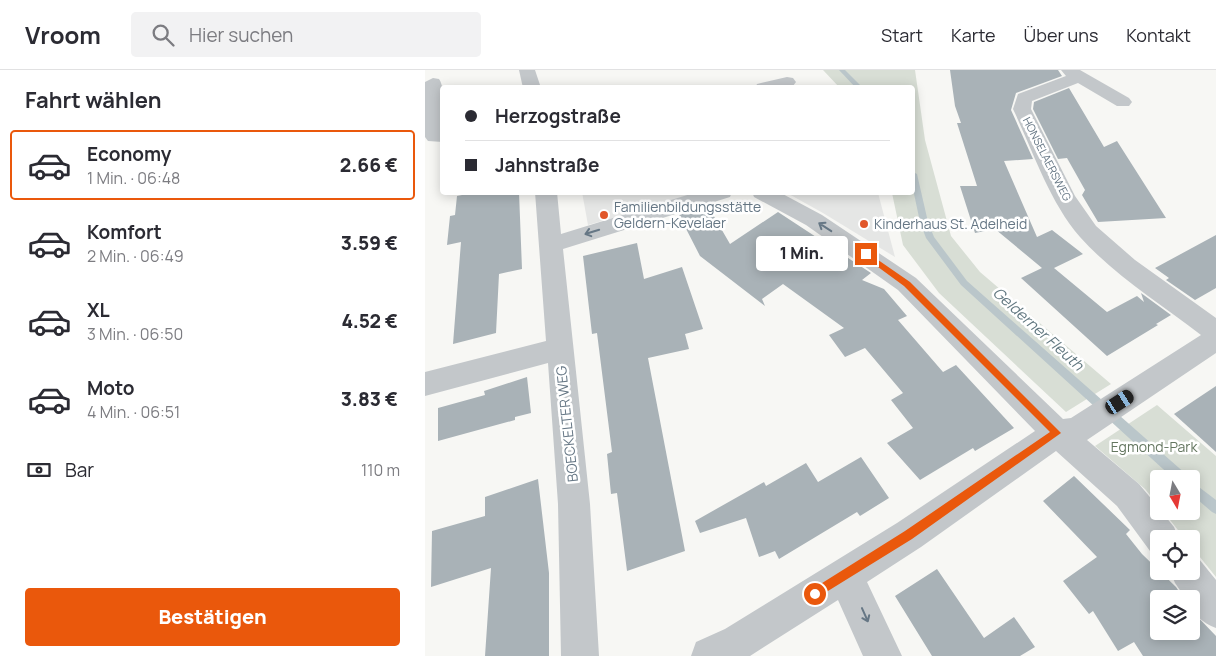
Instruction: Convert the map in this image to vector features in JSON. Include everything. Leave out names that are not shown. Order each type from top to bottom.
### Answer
[{"type":"street","points":[[527,70],[531,85]]},
{"type":"street","name":"HONSELAERSWEG","points":[[1123,102],[1074,73],[1023,98],[1022,109],[1065,197],[1088,231],[1127,266],[1216,332]]},
{"type":"street","points":[[775,85],[787,82]]},
{"type":"street","points":[[433,83],[435,137],[440,136]]},
{"type":"street","name":"BOECKELTER WEG","points":[[546,195],[559,350],[575,504],[580,656]]},
{"type":"street","points":[[550,245],[712,195]]},
{"type":"street","points":[[768,195],[814,220],[907,284],[1066,432],[1128,495],[1155,530]]},
{"type":"street","points":[[710,656],[738,642],[909,535],[1066,432],[1134,392],[1216,339]]},
{"type":"street","points":[[425,384],[559,350]]},
{"type":"street","points":[[845,575],[883,656]]},
{"type":"street","points":[[1194,580],[1216,610]]},
{"type":"shaded area","name":"Familienbildungsstätte Geldern-Kevelaer","points":[[583,195],[692,195],[588,225]]},
{"type":"shaded area","name":"Kinderhaus St. Adelheid","points":[[791,195],[879,195],[895,257]]},
{"type":"green space","points":[[823,70],[915,70],[925,140],[951,236],[980,272],[1111,384],[1066,412],[939,293],[903,245],[892,195],[915,195],[915,85],[837,85]]},
{"type":"green space","name":"Egmond-Park","points":[[1157,405],[1216,456],[1216,577],[1200,557],[1200,530],[1178,530],[1170,520],[1200,520],[1200,470],[1150,470],[1150,495],[1095,446]]},
{"type":"building","points":[[950,70],[1058,70],[1062,76],[1016,93],[1011,110],[1033,159],[1004,161],[1037,237],[1052,230],[1083,254],[1054,268],[1107,312],[1137,296],[1144,302],[1141,293],[1171,315],[1107,356],[1021,278],[1042,268],[995,229],[975,233],[960,186],[977,186],[957,123],[961,123],[955,106]]},
{"type":"building","points":[[1069,88],[1104,147],[1117,141],[1166,218],[1098,222],[1082,195],[1085,190],[1067,158],[1058,159],[1033,109],[1034,102]]},
{"type":"building","points":[[519,195],[522,269],[499,274],[496,333],[453,344],[461,242],[447,245],[450,216],[455,215],[457,196]]},
{"type":"building","points":[[708,206],[730,244],[778,212],[871,273],[862,280],[884,289],[907,316],[898,320],[943,372],[956,365],[1014,428],[975,451],[973,448],[920,480],[887,443],[913,428],[891,400],[903,393],[865,348],[845,357],[829,335],[844,328],[783,284],[762,299],[765,306],[700,256],[679,215]]},
{"type":"building","points":[[1216,235],[1216,288],[1195,300],[1166,280],[1169,278],[1155,268]]},
{"type":"building","points":[[637,243],[644,279],[682,267],[703,329],[685,334],[689,349],[648,358],[685,551],[627,571],[617,493],[611,494],[607,454],[612,452],[597,333],[592,334],[583,256]]},
{"type":"building","points":[[527,377],[531,413],[515,417],[515,420],[438,441],[438,408],[485,395],[484,391]]},
{"type":"building","points":[[1216,386],[1216,452],[1174,414]]},
{"type":"building","points":[[861,457],[889,498],[860,516],[857,512],[779,559],[775,551],[759,557],[746,518],[700,533],[695,521],[764,482],[766,486],[806,463],[818,482]]},
{"type":"building","points":[[1074,476],[1130,530],[1126,534],[1150,562],[1150,580],[1169,580],[1178,590],[1150,590],[1150,640],[1200,640],[1200,619],[1216,636],[1216,656],[1143,656],[1134,642],[1118,651],[1093,611],[1089,614],[1063,581],[1097,557],[1043,501]]},
{"type":"building","points":[[538,479],[549,573],[549,656],[485,656],[491,568],[431,587],[432,531],[485,516],[485,497]]},
{"type":"building","points":[[937,569],[984,638],[1014,617],[1035,647],[1020,656],[932,656],[895,596]]},
{"type":"waterway","name":"Gelderner Fleuth","points":[[842,70],[857,85]]},
{"type":"waterway","name":"Gelderner Fleuth","points":[[915,183],[924,222],[930,238],[964,283],[1173,470]]},
{"type":"waterway","name":"Gelderner Fleuth","points":[[1200,494],[1216,508]]},
{"type":"place","name":"Familienbildungsstätte Geldern-Kevelaer","points":[[604,215]]},
{"type":"place","name":"Kinderhaus St. Adelheid","points":[[864,224]]},
{"type":"route","points":[[815,594],[909,535],[1057,433],[907,284],[866,254]]}]
